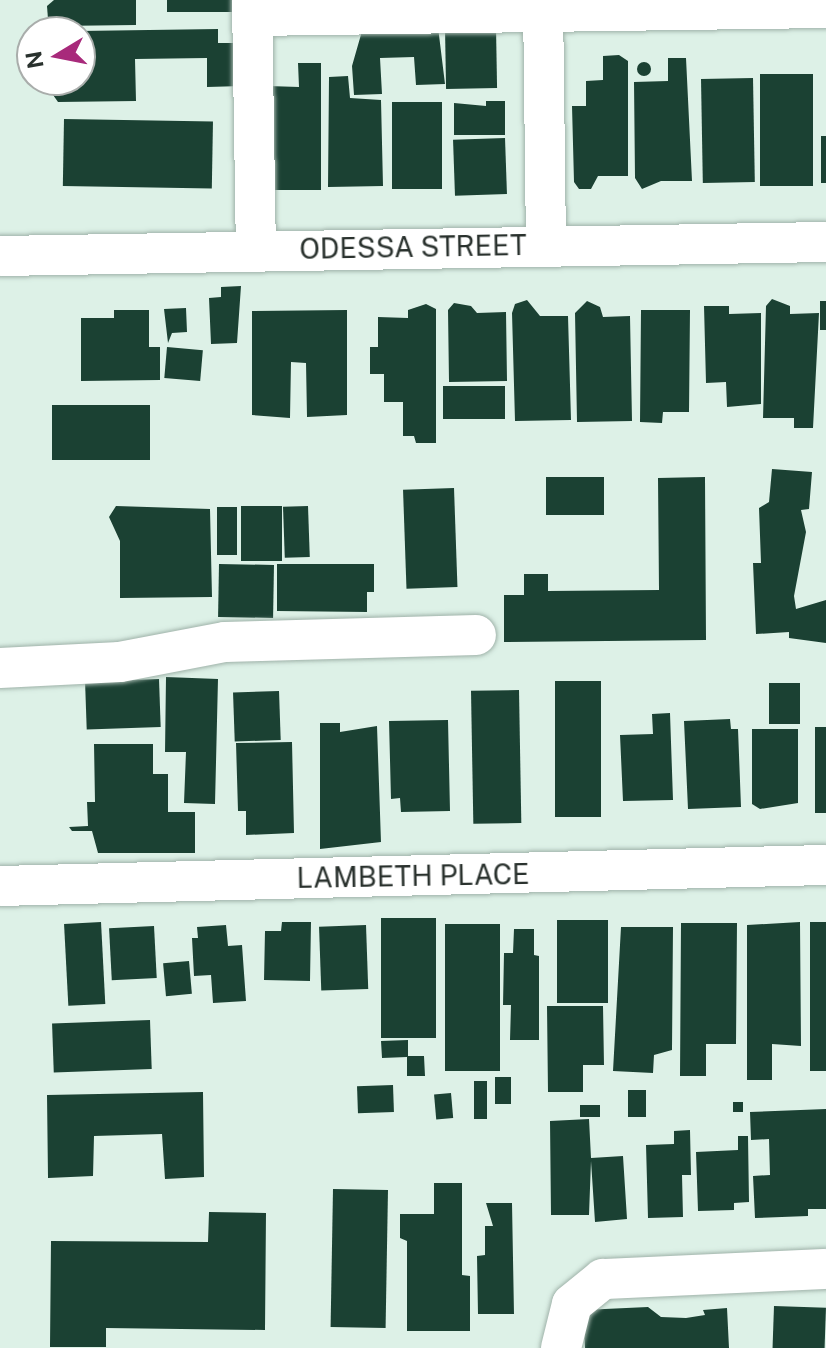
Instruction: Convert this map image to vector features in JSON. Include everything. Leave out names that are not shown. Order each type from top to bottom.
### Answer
[{"type":"street","points":[[543,6],[546,244]]},
{"type":"street","points":[[256,251],[252,8],[826,8]]},
{"type":"street","name":"ODESSA STREET","points":[[0,256],[546,244],[826,242]]},
{"type":"street","points":[[0,668],[120,662],[225,642],[476,635]]},
{"type":"street","name":"LAMBETH PLACE","points":[[0,886],[826,865]]},
{"type":"street","points":[[551,1347],[572,1304],[603,1279],[826,1269]]},
{"type":"building","points":[[54,0],[136,0],[136,25],[96,26],[96,16],[48,16],[47,6]]},
{"type":"building","points":[[167,0],[236,0],[236,12],[167,12]]},
{"type":"building","points":[[438,27],[445,84],[416,85],[414,57],[380,58],[382,94],[354,95],[352,66],[362,31]]},
{"type":"building","points":[[496,27],[497,88],[446,89],[445,28]]},
{"type":"building","points":[[218,29],[218,43],[241,43],[242,86],[207,87],[207,58],[135,59],[136,101],[58,102],[54,96],[96,96],[96,31]]},
{"type":"building","points":[[619,55],[628,61],[628,176],[598,176],[591,189],[579,189],[574,182],[572,106],[586,106],[586,81],[603,80],[603,56]]},
{"type":"building","points":[[668,58],[686,58],[692,181],[661,181],[642,189],[635,178],[634,82],[668,81]]},
{"type":"building","points":[[644,62],[651,69],[644,76],[637,69]]},
{"type":"building","points":[[298,63],[321,63],[321,190],[267,190],[268,86],[299,87]]},
{"type":"building","points":[[760,74],[813,74],[813,186],[760,186]]},
{"type":"building","points":[[348,76],[350,98],[381,100],[383,186],[328,187],[329,77]]},
{"type":"building","points":[[753,78],[755,182],[703,183],[701,79]]},
{"type":"building","points":[[486,101],[505,101],[505,135],[454,135],[454,103],[486,106]]},
{"type":"building","points":[[392,102],[442,102],[442,189],[392,189]]},
{"type":"building","points":[[64,119],[213,122],[212,189],[63,186]]},
{"type":"building","points":[[821,136],[826,136],[826,183],[821,183]]},
{"type":"building","points":[[505,138],[507,194],[455,196],[453,140]]},
{"type":"building","points":[[241,286],[237,343],[211,344],[209,298],[221,297],[221,287]]},
{"type":"building","points":[[772,299],[790,306],[790,314],[819,313],[813,428],[794,428],[794,418],[763,418],[766,306]]},
{"type":"building","points":[[527,300],[540,316],[568,316],[571,420],[515,421],[512,313],[515,304]]},
{"type":"building","points":[[587,301],[600,307],[603,317],[630,316],[632,421],[577,422],[575,313]]},
{"type":"building","points":[[820,301],[826,301],[826,330],[820,330]]},
{"type":"building","points":[[454,303],[471,306],[477,313],[506,312],[507,381],[449,382],[448,310]]},
{"type":"building","points":[[426,304],[436,309],[436,443],[416,443],[414,436],[403,436],[403,402],[384,402],[384,374],[370,374],[370,347],[378,347],[378,317],[408,318],[408,310]]},
{"type":"building","points":[[704,306],[729,306],[729,314],[761,313],[761,404],[727,407],[726,382],[706,383]]},
{"type":"building","points":[[186,308],[187,332],[172,333],[168,343],[164,309]]},
{"type":"building","points":[[114,310],[149,310],[149,347],[160,347],[160,380],[81,381],[81,318],[114,318]]},
{"type":"building","points":[[347,310],[347,415],[307,417],[306,363],[291,362],[290,418],[252,415],[252,311]]},
{"type":"building","points":[[641,310],[690,310],[689,412],[663,412],[662,423],[640,422]]},
{"type":"building","points":[[167,347],[203,350],[200,381],[164,378]]},
{"type":"building","points":[[443,386],[505,386],[505,419],[443,419]]},
{"type":"building","points":[[52,405],[150,405],[150,460],[52,460]]},
{"type":"building","points":[[772,469],[812,472],[809,509],[801,510],[806,532],[794,596],[796,609],[826,600],[826,643],[789,638],[789,632],[756,634],[753,563],[761,563],[759,508],[769,502]]},
{"type":"building","points":[[546,477],[604,477],[604,515],[546,515]]},
{"type":"building","points":[[705,477],[706,640],[504,642],[504,595],[524,595],[524,574],[548,574],[548,591],[659,590],[658,478]]},
{"type":"building","points":[[454,488],[457,587],[406,589],[403,490]]},
{"type":"building","points":[[116,506],[210,509],[212,597],[120,598],[120,541],[109,517]]},
{"type":"building","points":[[241,506],[282,506],[282,561],[241,561]]},
{"type":"building","points":[[308,506],[310,557],[285,558],[283,507]]},
{"type":"building","points":[[217,507],[237,507],[237,555],[217,555]]},
{"type":"building","points":[[219,564],[274,565],[273,618],[218,617]]},
{"type":"building","points":[[277,564],[374,564],[374,592],[367,592],[367,612],[277,611]]},
{"type":"building","points":[[166,677],[218,679],[215,804],[184,803],[186,752],[165,752]]},
{"type":"building","points":[[159,679],[161,727],[87,730],[85,682]]},
{"type":"building","points":[[555,681],[601,681],[601,817],[555,817]]},
{"type":"building","points":[[769,683],[800,683],[800,724],[769,724]]},
{"type":"building","points":[[519,690],[521,823],[473,824],[471,691]]},
{"type":"building","points":[[279,691],[281,740],[235,742],[233,693]]},
{"type":"building","points":[[670,713],[673,800],[623,801],[620,735],[653,734],[652,714]]},
{"type":"building","points":[[730,719],[731,729],[738,729],[741,807],[688,809],[684,721]]},
{"type":"building","points":[[448,720],[450,811],[401,812],[400,798],[391,799],[389,721]]},
{"type":"building","points":[[320,723],[340,723],[340,732],[377,726],[381,842],[320,849]]},
{"type":"building","points":[[815,727],[826,727],[826,813],[815,813]]},
{"type":"building","points":[[752,729],[798,729],[798,803],[760,809],[752,804]]},
{"type":"building","points":[[292,742],[294,833],[246,835],[246,811],[238,811],[236,743]]},
{"type":"building","points":[[94,744],[153,744],[153,774],[168,774],[168,812],[195,812],[195,853],[98,853],[92,831],[72,831],[69,827],[88,826],[87,802],[95,802]]},
{"type":"building","points":[[381,918],[436,918],[436,1038],[381,1038]]},
{"type":"building","points":[[557,920],[608,920],[608,1003],[557,1003]]},
{"type":"building","points":[[101,922],[105,1004],[68,1006],[64,924]]},
{"type":"building","points":[[282,922],[311,922],[310,981],[264,980],[265,931],[281,931]]},
{"type":"building","points":[[800,922],[801,1046],[772,1044],[772,1080],[747,1080],[747,925]]},
{"type":"building","points":[[810,922],[826,922],[826,1071],[810,1071]]},
{"type":"building","points":[[681,923],[737,923],[736,1044],[706,1044],[706,1076],[680,1076]]},
{"type":"building","points":[[445,924],[500,924],[500,1071],[445,1071]]},
{"type":"building","points":[[226,925],[228,946],[242,945],[246,1001],[213,1003],[211,975],[194,976],[192,938],[198,938],[197,927]]},
{"type":"building","points":[[366,925],[368,989],[321,991],[319,927]]},
{"type":"building","points":[[154,926],[157,978],[112,980],[109,928]]},
{"type":"building","points":[[621,927],[673,927],[672,1050],[654,1055],[653,1073],[613,1071]]},
{"type":"building","points":[[514,929],[534,929],[534,955],[539,956],[539,1040],[510,1040],[511,1005],[503,1005],[504,953],[513,953]]},
{"type":"building","points":[[189,961],[192,994],[166,996],[163,963]]},
{"type":"building","points":[[547,1006],[603,1006],[604,1065],[583,1065],[583,1092],[548,1092]]},
{"type":"building","points":[[150,1020],[152,1069],[54,1072],[52,1023]]},
{"type":"building","points":[[408,1040],[408,1056],[424,1056],[425,1076],[407,1076],[407,1057],[382,1058],[381,1041]]},
{"type":"building","points":[[495,1077],[511,1077],[511,1104],[495,1104]]},
{"type":"building","points":[[474,1081],[487,1081],[487,1119],[474,1119]]},
{"type":"building","points":[[393,1085],[394,1112],[358,1113],[357,1086]]},
{"type":"building","points":[[628,1090],[646,1090],[646,1117],[628,1117]]},
{"type":"building","points":[[203,1092],[204,1177],[165,1179],[162,1134],[94,1136],[93,1176],[48,1178],[47,1095]]},
{"type":"building","points":[[451,1093],[453,1118],[436,1119],[434,1094]]},
{"type":"building","points":[[733,1102],[743,1102],[743,1112],[733,1112]]},
{"type":"building","points":[[580,1105],[600,1105],[600,1117],[580,1117]]},
{"type":"building","points":[[826,1109],[826,1209],[808,1209],[808,1216],[755,1218],[753,1176],[770,1175],[769,1139],[751,1140],[750,1112]]},
{"type":"building","points":[[589,1119],[591,1158],[623,1156],[627,1219],[595,1222],[591,1161],[589,1215],[551,1215],[550,1121]]},
{"type":"building","points":[[690,1130],[691,1175],[682,1175],[683,1217],[648,1218],[646,1145],[674,1144],[674,1131]]},
{"type":"building","points":[[738,1136],[748,1136],[749,1202],[734,1203],[734,1210],[698,1211],[696,1152],[738,1150]]},
{"type":"building","points":[[434,1183],[462,1183],[462,1275],[470,1276],[470,1331],[407,1331],[407,1241],[400,1238],[400,1214],[434,1214]]},
{"type":"building","points":[[333,1189],[388,1190],[386,1328],[331,1327]]},
{"type":"building","points":[[486,1203],[512,1203],[514,1314],[478,1314],[477,1256],[485,1255],[485,1226],[493,1226]]},
{"type":"building","points":[[209,1212],[266,1213],[265,1330],[106,1328],[106,1347],[50,1347],[51,1241],[208,1242]]},
{"type":"building","points":[[774,1306],[826,1308],[825,1348],[773,1348]]},
{"type":"building","points":[[648,1307],[661,1317],[686,1318],[705,1315],[703,1310],[727,1308],[729,1348],[585,1348],[583,1310]]}]
